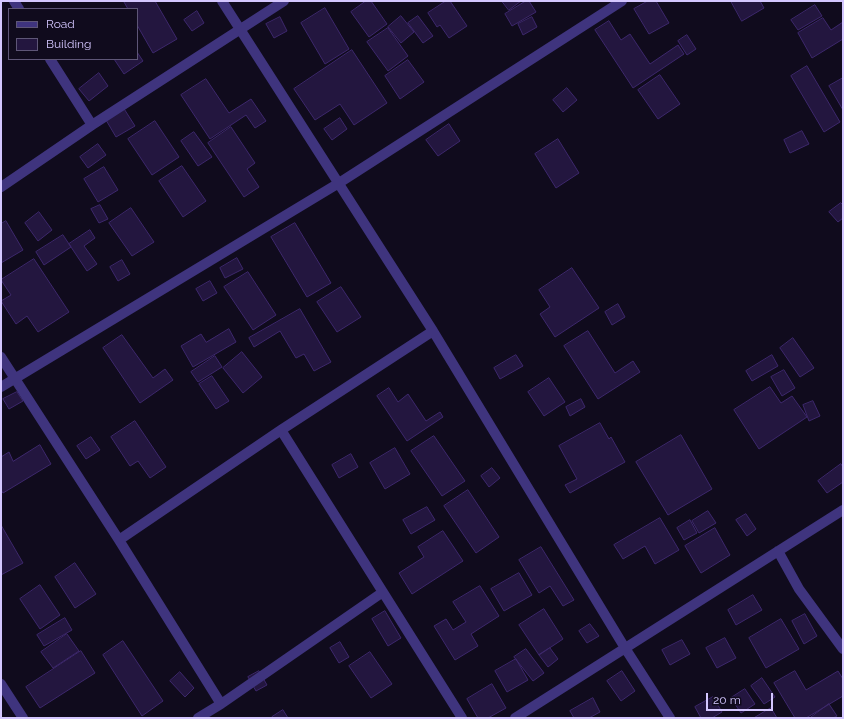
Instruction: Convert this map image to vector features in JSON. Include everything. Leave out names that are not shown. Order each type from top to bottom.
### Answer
[{"type":"street","points":[[222,1],[433,331],[625,648],[670,718]]},
{"type":"street","points":[[1,187],[92,125],[284,1]]},
{"type":"street","points":[[1,387],[339,183],[622,1]]},
{"type":"street","points":[[51,60],[92,125]]},
{"type":"street","points":[[118,540],[281,430],[433,331]]},
{"type":"street","points":[[1,356],[221,704]]},
{"type":"street","points":[[281,430],[462,718]]},
{"type":"street","points":[[515,718],[843,510]]},
{"type":"street","points":[[778,551],[799,589],[843,649]]},
{"type":"street","points":[[198,718],[221,704],[383,592]]},
{"type":"street","points":[[1,684],[23,718]]},
{"type":"building","points":[[155,1],[177,39],[153,53],[138,27],[138,8],[127,8],[124,2]]},
{"type":"building","points":[[366,1],[371,1],[387,24],[369,37],[351,12]]},
{"type":"building","points":[[446,1],[450,1],[467,26],[449,38],[440,25],[437,27],[428,13]]},
{"type":"building","points":[[502,1],[521,1],[509,10]]},
{"type":"building","points":[[526,1],[529,1],[536,12],[512,26],[505,14]]},
{"type":"building","points":[[648,1],[656,1],[669,23],[649,34],[634,9]]},
{"type":"building","points":[[731,1],[760,1],[764,8],[742,21]]},
{"type":"building","points":[[815,5],[822,16],[798,30],[791,20]]},
{"type":"building","points":[[325,8],[349,49],[325,64],[301,23]]},
{"type":"building","points":[[197,11],[204,23],[192,31],[184,20]]},
{"type":"building","points":[[401,16],[414,32],[401,43],[388,27]]},
{"type":"building","points":[[418,16],[433,36],[423,43],[408,23]]},
{"type":"building","points":[[280,17],[287,31],[274,38],[266,24]]},
{"type":"building","points":[[532,17],[537,27],[523,35],[518,24]]},
{"type":"building","points":[[823,18],[831,30],[843,22],[843,39],[812,58],[798,33]]},
{"type":"building","points":[[609,21],[621,40],[630,34],[650,64],[678,45],[684,54],[633,88],[595,30]]},
{"type":"building","points":[[388,28],[408,56],[388,71],[367,42]]},
{"type":"building","points":[[687,35],[696,49],[687,55],[678,41]]},
{"type":"building","points":[[352,50],[387,103],[354,125],[340,104],[315,120],[294,89]]},
{"type":"building","points":[[138,54],[143,61],[124,74],[115,60],[138,60]]},
{"type":"building","points":[[408,60],[424,82],[400,99],[385,76]]},
{"type":"building","points":[[807,66],[840,122],[824,132],[791,76]]},
{"type":"building","points":[[99,73],[108,86],[89,101],[79,89]]},
{"type":"building","points":[[660,75],[680,104],[658,119],[638,90]]},
{"type":"building","points":[[843,78],[843,110],[829,86]]},
{"type":"building","points":[[206,79],[229,113],[251,99],[266,121],[255,128],[246,115],[210,139],[181,95]]},
{"type":"building","points":[[567,88],[577,100],[563,112],[553,100]]},
{"type":"building","points":[[121,104],[135,126],[116,137],[103,115]]},
{"type":"building","points":[[340,118],[347,129],[332,140],[324,129]]},
{"type":"building","points":[[155,121],[179,157],[152,175],[128,139]]},
{"type":"building","points":[[449,124],[460,141],[438,156],[426,140]]},
{"type":"building","points":[[231,127],[255,163],[247,169],[259,187],[244,197],[208,143]]},
{"type":"building","points":[[802,131],[809,144],[790,153],[784,140]]},
{"type":"building","points":[[194,132],[212,157],[198,166],[181,141]]},
{"type":"building","points":[[558,139],[579,173],[556,188],[535,154]]},
{"type":"building","points":[[98,144],[106,155],[88,168],[80,157]]},
{"type":"building","points":[[182,166],[206,201],[183,217],[159,181]]},
{"type":"building","points":[[104,167],[118,190],[98,202],[84,179]]},
{"type":"building","points":[[841,203],[843,205],[843,218],[838,222],[829,212]]},
{"type":"building","points":[[100,205],[108,219],[99,223],[91,209]]},
{"type":"building","points":[[131,208],[154,242],[132,256],[109,223]]},
{"type":"building","points":[[39,212],[52,230],[38,241],[25,223]]},
{"type":"building","points":[[6,221],[23,250],[1,263],[1,224]]},
{"type":"building","points":[[295,223],[331,283],[307,297],[271,237]]},
{"type":"building","points":[[90,230],[95,238],[84,246],[97,264],[87,271],[69,244]]},
{"type":"building","points":[[63,235],[71,247],[44,265],[36,252]]},
{"type":"building","points":[[237,258],[243,269],[225,278],[220,268]]},
{"type":"building","points":[[34,259],[69,312],[38,332],[27,316],[16,324],[1,301],[11,295],[1,280]]},
{"type":"building","points":[[122,260],[130,274],[118,281],[110,267]]},
{"type":"building","points":[[572,268],[599,308],[555,337],[540,314],[550,307],[539,290]]},
{"type":"building","points":[[248,272],[276,315],[253,330],[224,287]]},
{"type":"building","points":[[210,281],[217,293],[203,301],[196,289]]},
{"type":"building","points":[[341,287],[361,317],[337,332],[317,302]]},
{"type":"building","points":[[618,304],[625,317],[612,325],[605,312]]},
{"type":"building","points":[[300,309],[331,362],[314,371],[304,354],[296,358],[280,331],[254,347],[249,338]]},
{"type":"building","points":[[229,329],[236,342],[193,367],[181,346],[201,334],[206,342]]},
{"type":"building","points":[[588,331],[615,373],[633,361],[640,372],[598,399],[564,346]]},
{"type":"building","points":[[122,335],[153,378],[165,369],[173,380],[140,403],[103,348]]},
{"type":"building","points":[[793,338],[814,368],[800,377],[780,348]]},
{"type":"building","points":[[242,352],[262,377],[243,393],[223,368]]},
{"type":"building","points":[[516,355],[523,366],[500,379],[494,368]]},
{"type":"building","points":[[772,355],[778,366],[752,381],[746,371]]},
{"type":"building","points":[[215,356],[222,367],[198,382],[191,372]]},
{"type":"building","points":[[784,370],[795,388],[782,396],[771,377]]},
{"type":"building","points":[[212,376],[229,401],[216,409],[199,384]]},
{"type":"building","points":[[549,378],[565,402],[544,416],[528,392]]},
{"type":"building","points":[[770,387],[781,403],[792,396],[807,417],[759,449],[734,410]]},
{"type":"building","points":[[389,388],[398,402],[408,394],[426,421],[440,412],[443,417],[407,441],[377,396]]},
{"type":"building","points":[[17,392],[23,401],[9,409],[3,399]]},
{"type":"building","points":[[581,399],[585,407],[570,416],[566,407]]},
{"type":"building","points":[[813,401],[820,416],[809,421],[803,405]]},
{"type":"building","points":[[135,421],[166,467],[150,478],[138,461],[130,466],[111,437]]},
{"type":"building","points":[[600,423],[609,439],[611,437],[625,462],[570,493],[565,485],[577,479],[559,446]]},
{"type":"building","points":[[681,435],[712,489],[668,515],[636,462]]},
{"type":"building","points":[[434,436],[465,481],[442,496],[411,451]]},
{"type":"building","points":[[91,437],[100,450],[86,459],[77,446]]},
{"type":"building","points":[[40,445],[51,464],[3,493],[1,490],[1,457],[9,452],[13,461]]},
{"type":"building","points":[[395,448],[410,474],[385,489],[370,463]]},
{"type":"building","points":[[351,454],[358,467],[339,478],[332,465]]},
{"type":"building","points":[[841,464],[843,467],[843,482],[827,493],[818,481]]},
{"type":"building","points":[[492,468],[500,478],[489,487],[481,476]]},
{"type":"building","points":[[468,490],[499,537],[476,553],[444,506]]},
{"type":"building","points":[[427,507],[435,520],[411,534],[403,520]]},
{"type":"building","points":[[708,511],[716,523],[699,533],[692,521]]},
{"type":"building","points":[[746,514],[756,529],[747,536],[736,520]]},
{"type":"building","points":[[660,518],[679,550],[655,564],[645,546],[623,559],[614,545]]},
{"type":"building","points":[[690,520],[697,533],[684,540],[677,528]]},
{"type":"building","points":[[1,525],[23,563],[1,575]]},
{"type":"building","points":[[715,528],[730,555],[701,573],[685,546]]},
{"type":"building","points":[[443,531],[463,561],[412,594],[399,573],[424,557],[418,547]]},
{"type":"building","points":[[541,547],[574,600],[563,606],[550,586],[539,593],[519,560]]},
{"type":"building","points":[[75,563],[96,594],[75,608],[55,577]]},
{"type":"building","points":[[519,573],[532,595],[504,611],[491,589]]},
{"type":"building","points":[[40,585],[60,615],[40,629],[20,599]]},
{"type":"building","points":[[480,586],[499,616],[471,634],[478,646],[455,660],[434,626],[446,619],[453,630],[466,622],[453,602]]},
{"type":"building","points":[[753,595],[762,610],[736,625],[728,610]]},
{"type":"building","points":[[544,609],[563,639],[539,655],[519,625]]},
{"type":"building","points":[[385,611],[401,638],[388,646],[372,619]]},
{"type":"building","points":[[805,614],[817,636],[804,644],[792,621]]},
{"type":"building","points":[[65,618],[72,630],[44,646],[37,635]]},
{"type":"building","points":[[781,619],[799,649],[766,668],[749,638]]},
{"type":"building","points":[[590,624],[599,636],[587,643],[579,631]]},
{"type":"building","points":[[67,634],[79,651],[53,668],[41,652]]},
{"type":"building","points":[[725,638],[736,658],[717,668],[706,648]]},
{"type":"building","points":[[682,640],[690,654],[670,665],[662,650]]},
{"type":"building","points":[[123,641],[163,701],[142,716],[103,655]]},
{"type":"building","points":[[340,642],[349,657],[339,663],[330,648]]},
{"type":"building","points":[[550,648],[558,659],[548,667],[539,655]]},
{"type":"building","points":[[526,649],[544,673],[533,681],[514,657]]},
{"type":"building","points":[[81,651],[95,673],[40,708],[26,687]]},
{"type":"building","points":[[370,652],[392,684],[371,698],[349,666]]},
{"type":"building","points":[[516,659],[528,680],[507,692],[495,671]]},
{"type":"building","points":[[259,671],[267,685],[256,691],[248,677]]},
{"type":"building","points":[[622,671],[635,691],[621,701],[607,681]]},
{"type":"building","points":[[795,671],[806,690],[838,671],[843,679],[843,696],[806,718],[795,718],[774,683]]},
{"type":"building","points":[[180,672],[194,688],[185,697],[170,681]]},
{"type":"building","points":[[762,678],[775,697],[764,704],[751,686]]},
{"type":"building","points":[[492,684],[506,708],[488,718],[478,718],[467,699]]},
{"type":"building","points":[[745,689],[755,704],[741,713],[731,698]]},
{"type":"building","points":[[713,697],[722,712],[712,718],[701,718],[695,707]]},
{"type":"building","points":[[593,698],[600,712],[589,718],[574,718],[570,711]]},
{"type":"building","points":[[829,704],[837,716],[833,718],[810,718]]},
{"type":"building","points":[[771,708],[777,718],[754,718]]},
{"type":"building","points":[[283,710],[288,718],[272,718],[272,717]]}]
